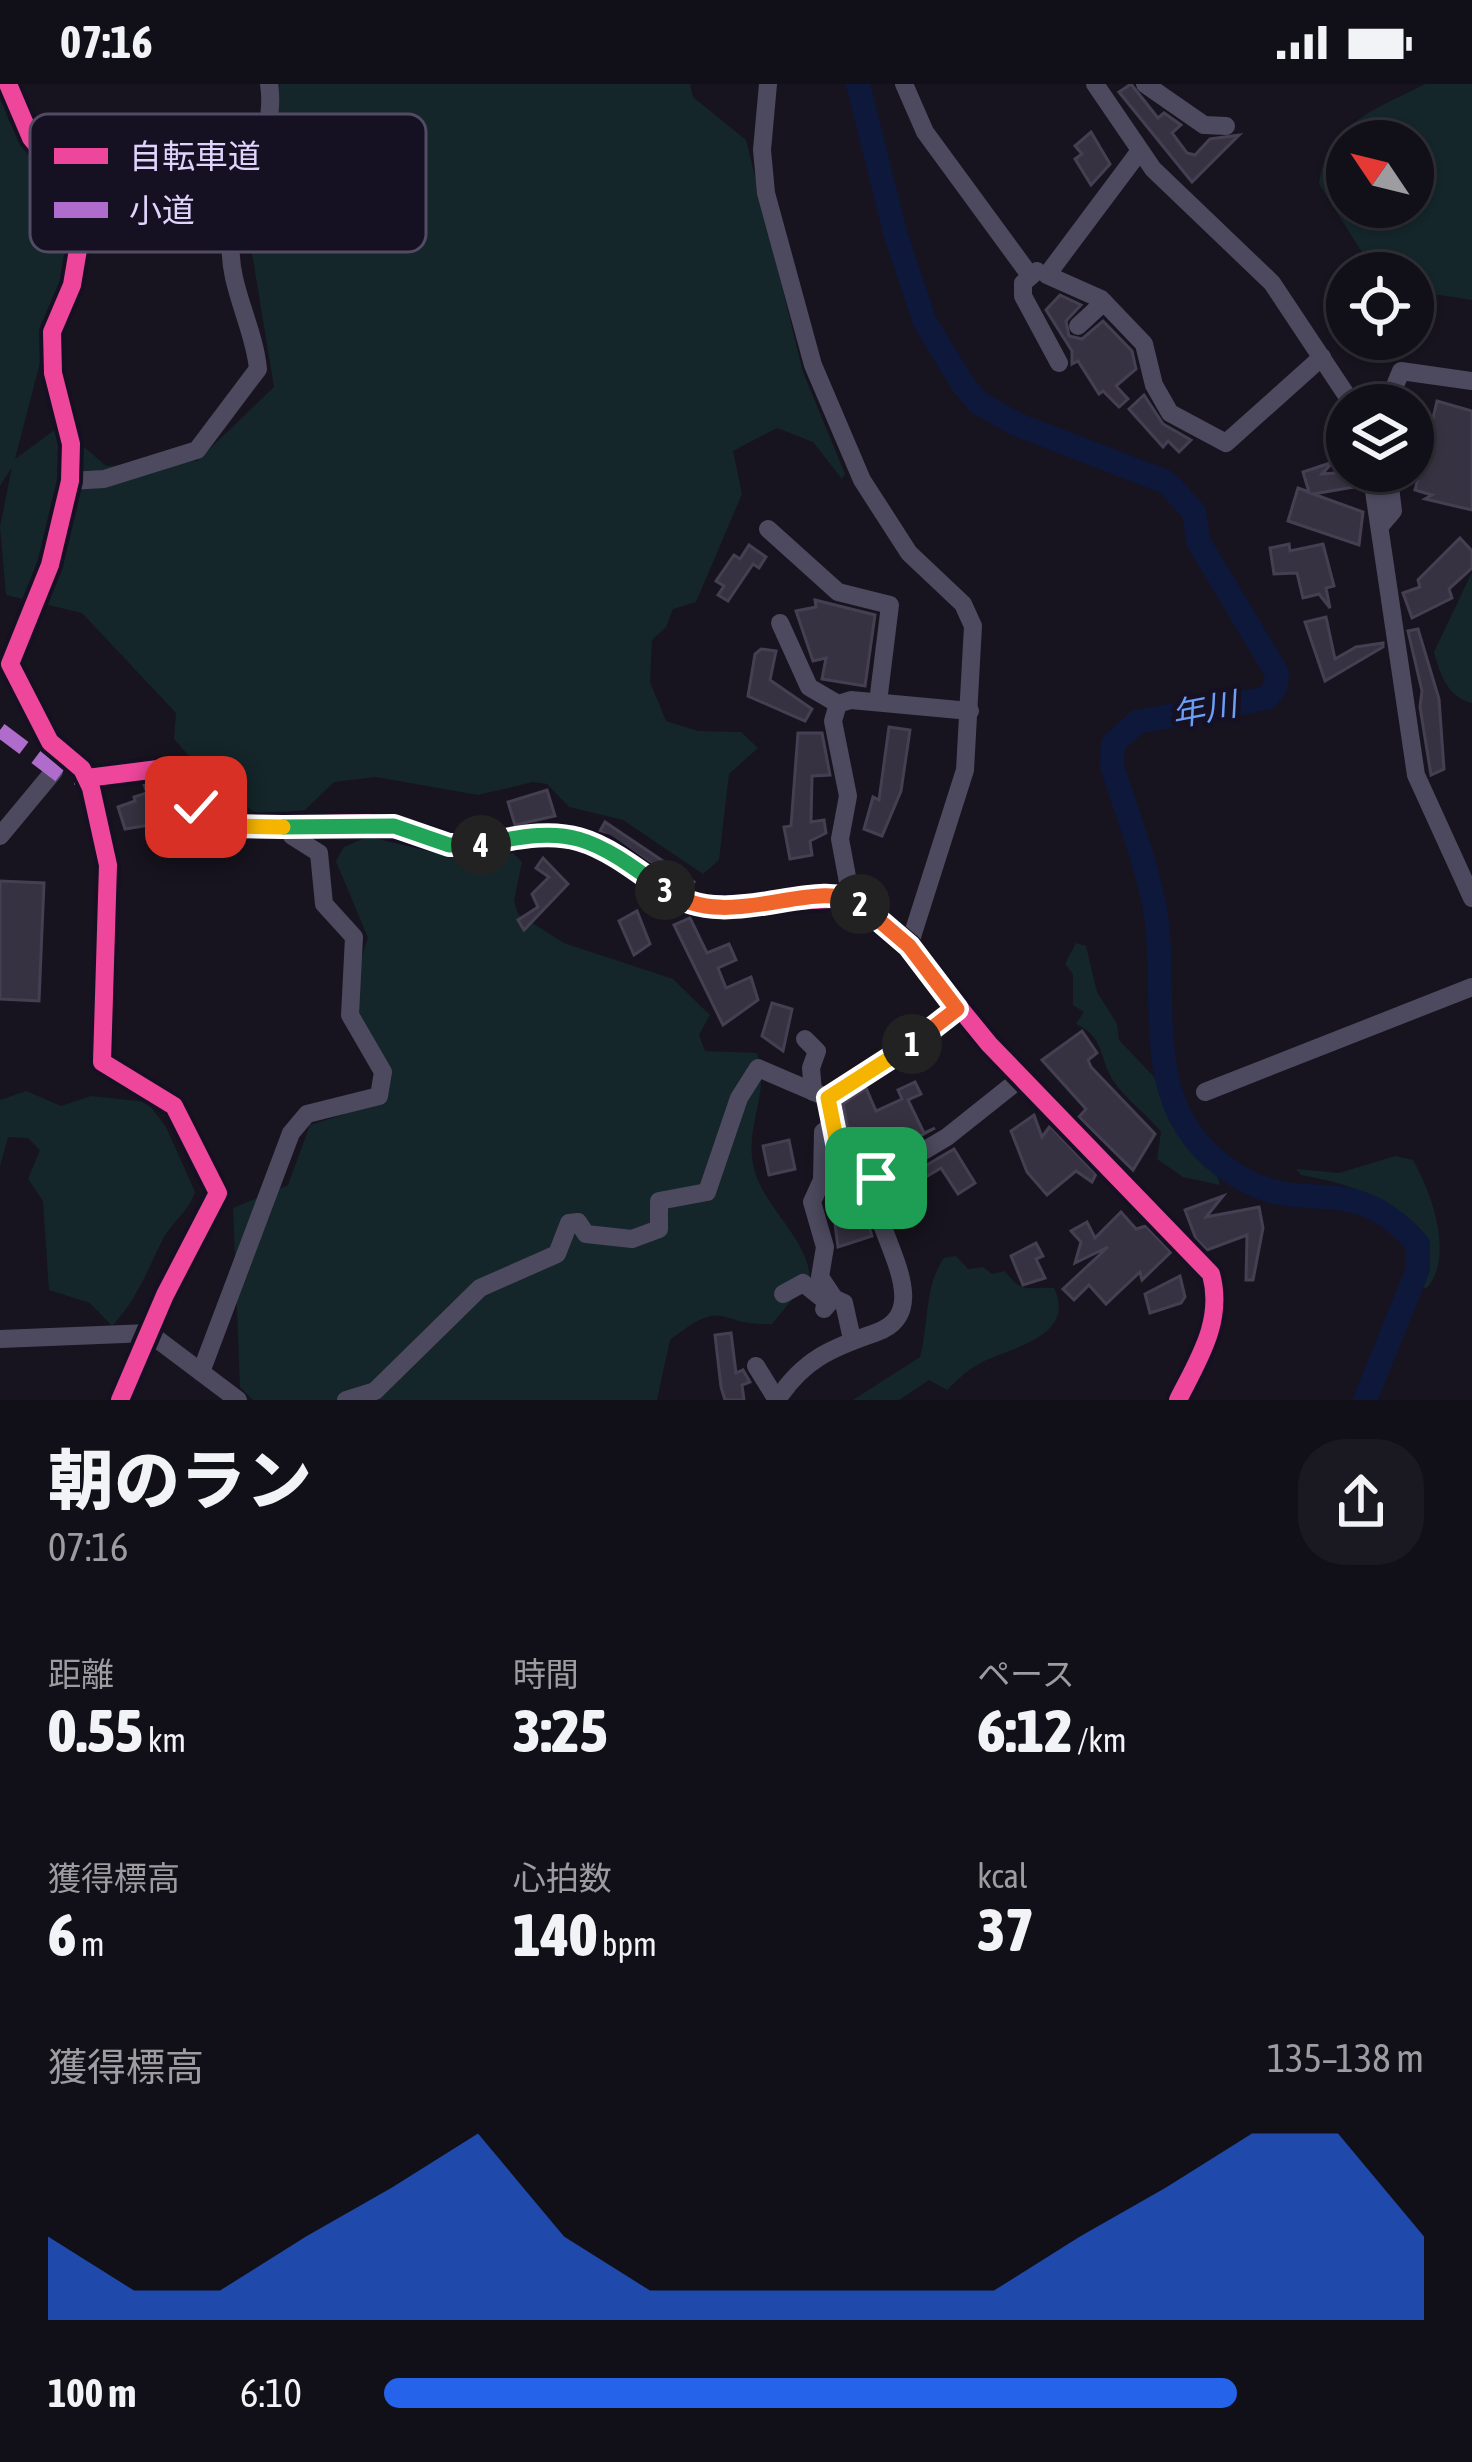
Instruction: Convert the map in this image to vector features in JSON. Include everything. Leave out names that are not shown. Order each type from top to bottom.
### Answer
[{"type":"street","points":[[8,84],[30,134]]},
{"type":"street","points":[[768,84],[762,150],[766,193],[813,365],[862,480],[909,553],[963,604],[973,626],[970,711],[956,807],[909,946]]},
{"type":"street","points":[[904,84],[925,132],[1038,274],[1104,302],[1144,344],[1154,385],[1170,412],[1226,443],[1322,356]]},
{"type":"street","points":[[1095,84],[1139,152],[1272,283],[1340,384]]},
{"type":"street","points":[[1145,84],[1204,125],[1226,126]]},
{"type":"street","points":[[1059,364],[1023,296],[1139,152]]},
{"type":"street","points":[[78,252],[72,285],[52,332],[53,373],[71,444],[70,481],[50,565],[10,664],[50,742],[87,778],[108,865],[102,1062],[174,1106],[218,1192],[120,1400]]},
{"type":"street","points":[[70,481],[104,478],[197,450],[258,369],[231,252]]},
{"type":"street","points":[[1078,326],[1104,302]]},
{"type":"street","points":[[1396,384],[1401,371],[1472,382]]},
{"type":"street","points":[[1375,492],[1416,775],[1472,898]]},
{"type":"street","points":[[1381,525],[1393,512],[1391,492]]},
{"type":"street","points":[[768,529],[838,592],[890,605],[878,702]]},
{"type":"street","points":[[780,623],[809,686],[838,704],[878,702],[970,711]]},
{"type":"street","points":[[838,704],[833,721],[848,796],[840,839],[850,898],[909,946],[957,1009],[1211,1274],[1215,1288],[1208,1342],[1178,1400]]},
{"type":"street","points":[[87,778],[158,769],[211,818],[253,828],[394,826],[463,846],[558,833],[604,847],[676,897],[719,909],[850,898]]},
{"type":"street","points":[[2,830],[54,771]]},
{"type":"street","points":[[201,1372],[291,1133],[307,1114],[379,1096],[383,1072],[350,1015],[354,937],[324,904],[319,853],[292,836],[290,826]]},
{"type":"street","points":[[1205,1092],[1472,987]]},
{"type":"street","points":[[821,1095],[957,1009]]},
{"type":"street","points":[[805,1039],[817,1051],[811,1068],[844,1157],[876,1178]]},
{"type":"street","points":[[346,1400],[375,1391],[479,1288],[556,1254],[568,1223],[578,1222],[586,1234],[632,1239],[659,1229],[659,1201],[707,1192],[739,1098],[758,1068],[821,1095]]},
{"type":"street","points":[[876,1178],[947,1137],[1022,1078]]},
{"type":"street","points":[[829,1304],[820,1277],[825,1247],[812,1202],[822,1180],[823,1132],[831,1127]]},
{"type":"street","points":[[756,1366],[777,1400],[800,1367],[852,1339],[892,1325],[905,1303],[873,1200],[876,1178]]},
{"type":"street","points":[[783,1294],[808,1284],[829,1304],[846,1308],[852,1339]]},
{"type":"street","points":[[0,1339],[149,1334],[238,1400]]},
{"type":"shaded area","points":[[0,84],[9,121],[30,153],[30,252],[69,252],[15,459],[60,426],[106,466],[197,461],[274,387],[252,252],[426,252],[426,114],[264,114],[271,84],[690,84],[693,97],[746,140],[803,372],[845,474],[842,479],[813,442],[777,428],[733,451],[742,494],[696,602],[673,609],[666,627],[652,640],[650,682],[666,721],[698,731],[741,732],[758,748],[729,774],[719,860],[703,874],[623,820],[569,807],[547,784],[533,782],[478,795],[376,777],[334,782],[305,810],[260,815],[219,790],[174,739],[176,713],[82,613],[6,595],[0,527],[12,467],[0,486]]},
{"type":"shaded area","points":[[1425,84],[1472,84],[1472,300],[1434,294],[1434,252],[1362,252],[1347,228],[1434,228],[1434,120],[1358,120]]},
{"type":"shaded area","points":[[1326,159],[1326,195],[1319,184]]},
{"type":"shaded area","points":[[1472,572],[1472,703],[1451,690],[1434,652]]},
{"type":"shaded area","points":[[372,835],[460,853],[513,853],[522,862],[514,901],[518,914],[564,943],[673,979],[710,1015],[699,1035],[705,1051],[757,1053],[761,1080],[752,1143],[756,1174],[800,1247],[810,1278],[772,1324],[712,1316],[670,1340],[657,1400],[253,1400],[240,1387],[233,1208],[288,1185],[310,1125],[354,1111],[375,1095],[375,1057],[355,1002],[368,938],[336,861],[344,847]]},
{"type":"shaded area","points":[[1076,943],[1086,946],[1097,992],[1117,1024],[1119,1040],[1154,1077],[1187,1148],[1217,1175],[1220,1185],[1183,1177],[1157,1159],[1161,1132],[1120,1090],[1095,1039],[1076,1024],[1084,1012],[1073,1005],[1073,974],[1065,964]]},
{"type":"shaded area","points":[[26,1091],[61,1106],[91,1096],[147,1102],[166,1127],[195,1192],[166,1234],[135,1296],[112,1326],[90,1303],[49,1290],[43,1201],[28,1179],[40,1150],[28,1138],[8,1137],[0,1166],[0,1100]]},
{"type":"shaded area","points":[[1395,1156],[1413,1160],[1437,1224],[1439,1259],[1427,1288],[1420,1287],[1419,1239],[1408,1221],[1371,1195],[1301,1175],[1296,1169],[1339,1173]]},
{"type":"shaded area","points":[[956,1256],[968,1269],[983,1267],[992,1274],[1005,1271],[1022,1287],[1054,1288],[1059,1305],[1056,1319],[1035,1339],[977,1365],[947,1390],[929,1380],[899,1400],[853,1400],[920,1357],[933,1281],[944,1258]]},
{"type":"building","points":[[1131,84],[1158,118],[1164,113],[1181,125],[1172,133],[1187,153],[1195,155],[1210,139],[1239,135],[1192,182],[1119,92]]},
{"type":"building","points":[[1091,132],[1110,164],[1091,185],[1075,159],[1082,154],[1075,146]]},
{"type":"building","points":[[1060,295],[1081,305],[1066,321],[1069,336],[1082,339],[1103,321],[1132,351],[1136,369],[1116,386],[1128,399],[1119,407],[1103,391],[1099,394],[1078,361],[1072,364],[1072,351],[1046,310]]},
{"type":"building","points":[[1144,395],[1163,424],[1191,440],[1179,452],[1168,441],[1163,447],[1129,409]]},
{"type":"building","points":[[1437,401],[1472,411],[1472,510],[1425,499],[1432,495],[1422,492],[1434,492]]},
{"type":"building","points":[[1326,464],[1322,474],[1326,474],[1326,492],[1313,494],[1363,512],[1359,545],[1288,521],[1298,488],[1309,492],[1303,472]]},
{"type":"building","points":[[1460,538],[1472,551],[1472,568],[1449,589],[1452,598],[1412,618],[1403,593],[1420,587],[1418,580]]},
{"type":"building","points":[[1289,544],[1290,551],[1323,544],[1334,586],[1326,588],[1330,608],[1319,594],[1303,598],[1297,573],[1274,574],[1270,548]]},
{"type":"building","points":[[749,545],[766,557],[759,568],[753,564],[728,601],[718,595],[724,586],[716,581],[734,555],[740,559]]},
{"type":"building","points":[[815,600],[875,615],[865,686],[822,679],[826,658],[813,661],[796,611],[816,607]]},
{"type":"building","points":[[1326,617],[1335,659],[1356,647],[1383,643],[1383,647],[1325,681],[1305,622]]},
{"type":"building","points":[[1418,629],[1439,699],[1444,769],[1431,775],[1420,707],[1422,691],[1408,631]]},
{"type":"building","points":[[761,649],[776,651],[770,680],[812,709],[805,721],[748,696],[755,654]]},
{"type":"building","points":[[889,727],[910,730],[901,791],[882,836],[864,829],[873,797],[879,800]]},
{"type":"building","points":[[798,733],[822,733],[830,775],[812,776],[811,822],[824,820],[826,833],[810,841],[812,855],[790,859],[784,827],[791,826]]},
{"type":"building","points":[[153,783],[168,822],[125,829],[118,807],[147,793],[144,784]]},
{"type":"building","points":[[547,790],[555,816],[515,825],[508,802]]},
{"type":"building","points":[[605,822],[694,882],[690,888],[600,831]]},
{"type":"building","points":[[543,858],[568,884],[524,930],[518,920],[538,907],[532,894],[549,877],[536,868]]},
{"type":"building","points":[[0,881],[44,883],[39,1001],[0,999]]},
{"type":"building","points":[[637,911],[650,944],[634,955],[619,921]]},
{"type":"building","points":[[690,918],[707,953],[729,944],[736,960],[718,968],[726,988],[751,977],[758,1000],[723,1025],[674,925]]},
{"type":"building","points":[[772,1003],[792,1009],[783,1051],[762,1036]]},
{"type":"building","points":[[1082,1031],[1097,1053],[1088,1060],[1091,1067],[1155,1134],[1133,1170],[1079,1117],[1086,1109],[1042,1060]]},
{"type":"building","points":[[915,1082],[921,1094],[908,1100],[924,1133],[935,1128],[875,1160],[861,1143],[861,1149],[850,1140],[843,1104],[866,1088],[876,1111],[902,1099],[898,1090]]},
{"type":"building","points":[[1034,1115],[1042,1137],[1050,1126],[1096,1174],[1092,1182],[1076,1171],[1047,1195],[1027,1172],[1011,1131]]},
{"type":"building","points":[[789,1140],[795,1169],[769,1175],[763,1146]]},
{"type":"building","points":[[954,1149],[975,1183],[958,1194],[941,1168],[914,1184],[921,1200],[892,1211],[891,1186]]},
{"type":"building","points":[[846,1195],[851,1219],[863,1209],[872,1236],[838,1247],[832,1201]]},
{"type":"building","points":[[1223,1196],[1206,1217],[1259,1207],[1263,1228],[1253,1280],[1246,1280],[1247,1235],[1207,1250],[1196,1239],[1185,1210]]},
{"type":"building","points":[[1121,1212],[1136,1229],[1146,1226],[1171,1252],[1142,1280],[1140,1272],[1106,1304],[1089,1285],[1074,1300],[1063,1289],[1108,1247],[1075,1263],[1081,1242],[1071,1231],[1087,1222],[1095,1238]]},
{"type":"building","points":[[1036,1243],[1043,1256],[1036,1259],[1045,1278],[1023,1285],[1011,1256]]},
{"type":"building","points":[[1180,1276],[1185,1297],[1181,1303],[1150,1313],[1145,1294]]},
{"type":"building","points":[[731,1333],[736,1373],[743,1370],[750,1382],[742,1385],[744,1400],[725,1400],[721,1387],[715,1335]]},
{"type":"waterway","name":"年川","points":[[858,84],[896,236],[925,322],[964,386],[979,403],[1016,424],[1166,482],[1194,512],[1198,541],[1277,673],[1276,686],[1267,698],[1137,722],[1113,744],[1112,765],[1151,892],[1158,934],[1165,1067],[1186,1126],[1206,1152],[1261,1188],[1370,1207],[1393,1220],[1418,1244],[1418,1269],[1365,1400]]},
{"type":"marked path","points":[[0,730],[61,776],[87,778]]},
{"type":"cycle path","points":[[8,84],[30,136]]},
{"type":"cycle path","points":[[78,252],[72,285],[52,332],[53,373],[71,444],[70,481],[50,565],[10,664],[50,742],[82,769],[91,788],[108,865],[102,1062],[174,1106],[218,1193],[165,1295],[120,1400]]},
{"type":"cycle path","points":[[87,778],[158,769],[196,807],[231,826],[368,823],[463,846],[558,833],[605,847],[676,897],[700,906],[851,898],[909,946],[989,1044],[1211,1274],[1212,1324],[1178,1400]]},
{"type":"route","points":[[196,807],[232,826],[368,823],[409,830],[449,845],[480,846],[558,833],[604,847],[676,897],[719,909],[850,898],[909,946],[957,1009],[828,1098],[838,1148],[876,1178]]}]
